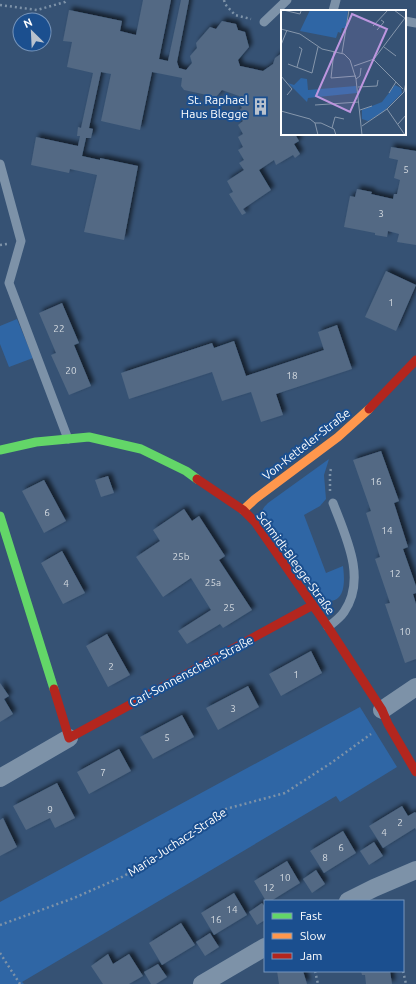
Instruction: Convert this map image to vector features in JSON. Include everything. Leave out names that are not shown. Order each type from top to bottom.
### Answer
[{"type":"street","name":"Von-Ketteler-Straße","points":[[243,510],[255,499],[338,437],[368,410],[416,360]]},
{"type":"street","name":"Schmidt-Blegge-Straße","points":[[0,450],[36,442],[90,437],[141,449],[186,471],[243,510],[255,522],[328,627],[382,710],[388,724],[416,772]]},
{"type":"street","points":[[0,516],[69,738]]},
{"type":"street","name":"Carl-Sonnenschein-Straße","points":[[0,778],[69,738],[313,605]]},
{"type":"street","points":[[382,710],[416,687]]},
{"type":"street","points":[[350,900],[416,870]]},
{"type":"street","points":[[212,981],[264,948]]},
{"type":"lane","points":[[264,22],[287,0]]},
{"type":"lane","points":[[333,10],[336,0]]},
{"type":"lane","points":[[406,21],[416,23]]},
{"type":"lane","points":[[0,164],[21,241],[9,283],[68,439]]},
{"type":"lane","points":[[328,627],[343,613],[350,600],[355,582],[350,552],[333,503]]},
{"type":"path","points":[[0,5],[37,10],[68,0]]},
{"type":"path","points":[[224,0],[224,4],[235,15],[264,22]]},
{"type":"path","points":[[333,503],[330,487],[330,474],[333,461],[341,446],[338,437]]},
{"type":"path","name":"Maria-Juchacz-Straße","points":[[0,925],[74,898],[122,877],[159,856],[222,810],[286,793],[331,763],[378,728],[382,710]]},
{"type":"path","points":[[0,952],[20,984]]},
{"type":"path","points":[[315,972],[318,984]]},
{"type":"path","points":[[403,972],[406,984]]},
{"type":"shaded area","points":[[17,319],[33,358],[9,367],[0,344],[0,326]]},
{"type":"shaded area","points":[[329,459],[324,475],[326,499],[320,506],[304,515],[326,573],[343,566],[344,585],[342,591],[340,596],[330,601],[322,600],[263,518],[262,513],[268,503]]},
{"type":"shaded area","points":[[360,707],[397,767],[340,802],[336,796],[22,982],[24,984],[0,984],[0,902]]},
{"type":"building","name":"St. Raphael Haus Blegge","points":[[143,0],[171,0],[159,59],[168,61],[181,0],[189,0],[177,62],[179,68],[186,70],[192,63],[190,56],[197,48],[196,43],[210,27],[216,29],[222,21],[236,24],[238,30],[245,32],[249,47],[238,60],[240,66],[263,71],[273,64],[275,58],[281,54],[281,135],[296,135],[299,141],[294,144],[300,154],[295,158],[293,155],[276,165],[274,160],[259,170],[271,190],[243,209],[246,213],[242,215],[229,194],[233,192],[227,181],[244,170],[239,163],[244,160],[238,150],[243,147],[238,137],[243,134],[238,125],[243,121],[237,112],[242,108],[239,103],[243,102],[239,96],[222,90],[216,97],[184,90],[181,86],[182,78],[152,72],[140,130],[101,121],[111,74],[101,72],[89,128],[93,129],[91,138],[86,138],[82,156],[138,166],[124,240],[84,232],[97,175],[70,169],[69,173],[31,165],[36,137],[78,146],[80,136],[77,136],[78,127],[81,128],[93,73],[67,67],[72,42],[63,41],[69,10],[122,21],[120,31],[136,35]]},
{"type":"building","points":[[391,147],[416,151],[416,245],[397,242],[399,234],[388,231],[387,237],[344,227],[350,196],[355,197],[357,189],[393,199],[394,194],[397,194],[400,180],[394,178],[398,160],[389,158]]},
{"type":"building","points":[[386,271],[416,285],[396,331],[365,317]]},
{"type":"building","points":[[62,303],[79,343],[74,345],[91,386],[69,395],[51,355],[56,353],[39,313]]},
{"type":"building","points":[[337,325],[352,369],[276,394],[283,415],[261,422],[251,392],[222,401],[212,372],[129,399],[121,373],[212,343],[214,348],[234,341],[246,376],[324,350],[318,332]]},
{"type":"building","points":[[381,451],[399,501],[394,503],[408,547],[403,549],[416,586],[416,593],[413,594],[416,604],[416,659],[405,663],[385,604],[390,603],[375,559],[380,557],[366,513],[371,511],[353,460]]},
{"type":"building","points":[[108,476],[114,493],[101,497],[95,480]]},
{"type":"building","points":[[44,480],[66,521],[44,533],[22,491]]},
{"type":"building","points":[[184,509],[192,521],[199,516],[225,556],[219,560],[252,610],[223,628],[220,624],[187,644],[178,631],[211,610],[191,578],[163,597],[136,557],[160,541],[153,530]]},
{"type":"building","points":[[62,551],[85,593],[63,604],[41,563]]},
{"type":"building","points":[[107,634],[130,675],[108,687],[86,646]]},
{"type":"building","points":[[311,651],[322,673],[281,696],[269,674]]},
{"type":"building","points":[[0,683],[9,696],[4,699],[13,714],[0,722]]},
{"type":"building","points":[[248,686],[259,707],[218,730],[206,708]]},
{"type":"building","points":[[182,715],[194,737],[153,759],[140,737]]},
{"type":"building","points":[[119,749],[131,771],[89,794],[77,772]]},
{"type":"building","points":[[57,783],[75,818],[55,828],[50,818],[26,830],[13,806]]},
{"type":"building","points":[[402,806],[408,816],[415,812],[416,813],[416,830],[415,828],[383,848],[369,826]]},
{"type":"building","points":[[3,818],[17,847],[0,856],[0,820]]},
{"type":"building","points":[[343,831],[356,853],[324,873],[310,851]]},
{"type":"building","points":[[374,842],[383,856],[369,865],[360,851]]},
{"type":"building","points":[[287,861],[300,883],[273,900],[265,900],[254,881]]},
{"type":"building","points":[[316,870],[325,884],[312,893],[303,879]]},
{"type":"building","points":[[234,893],[247,915],[214,935],[201,913]]},
{"type":"building","points":[[262,903],[264,906],[264,921],[257,925],[249,912]]},
{"type":"building","points":[[181,923],[195,945],[162,965],[149,943]]},
{"type":"building","points":[[210,933],[219,947],[205,956],[196,942]]},
{"type":"building","points":[[108,954],[113,964],[129,954],[143,976],[129,984],[103,984],[91,966]]},
{"type":"building","points":[[158,964],[167,977],[156,984],[151,984],[144,972]]},
{"type":"building","points":[[277,972],[303,972],[307,984],[279,984]]},
{"type":"building","points":[[361,972],[390,972],[392,984],[366,984],[365,975],[362,975]]},
{"type":"traffic: fast","points":[[0,450],[36,442],[89,437],[141,449],[186,471],[197,479]]},
{"type":"traffic: fast","points":[[0,516],[54,689]]},
{"type":"traffic: slow","points":[[243,510],[255,499],[338,437],[369,409]]},
{"type":"traffic: jam","points":[[369,409],[416,360]]},
{"type":"traffic: jam","points":[[197,479],[243,510],[255,522],[328,627],[382,710],[388,724],[416,772]]},
{"type":"traffic: jam","points":[[54,689],[69,738],[313,605]]},
{"type":"place","name":"St. Raphael Haus Blegge","points":[[261,106]]}]
